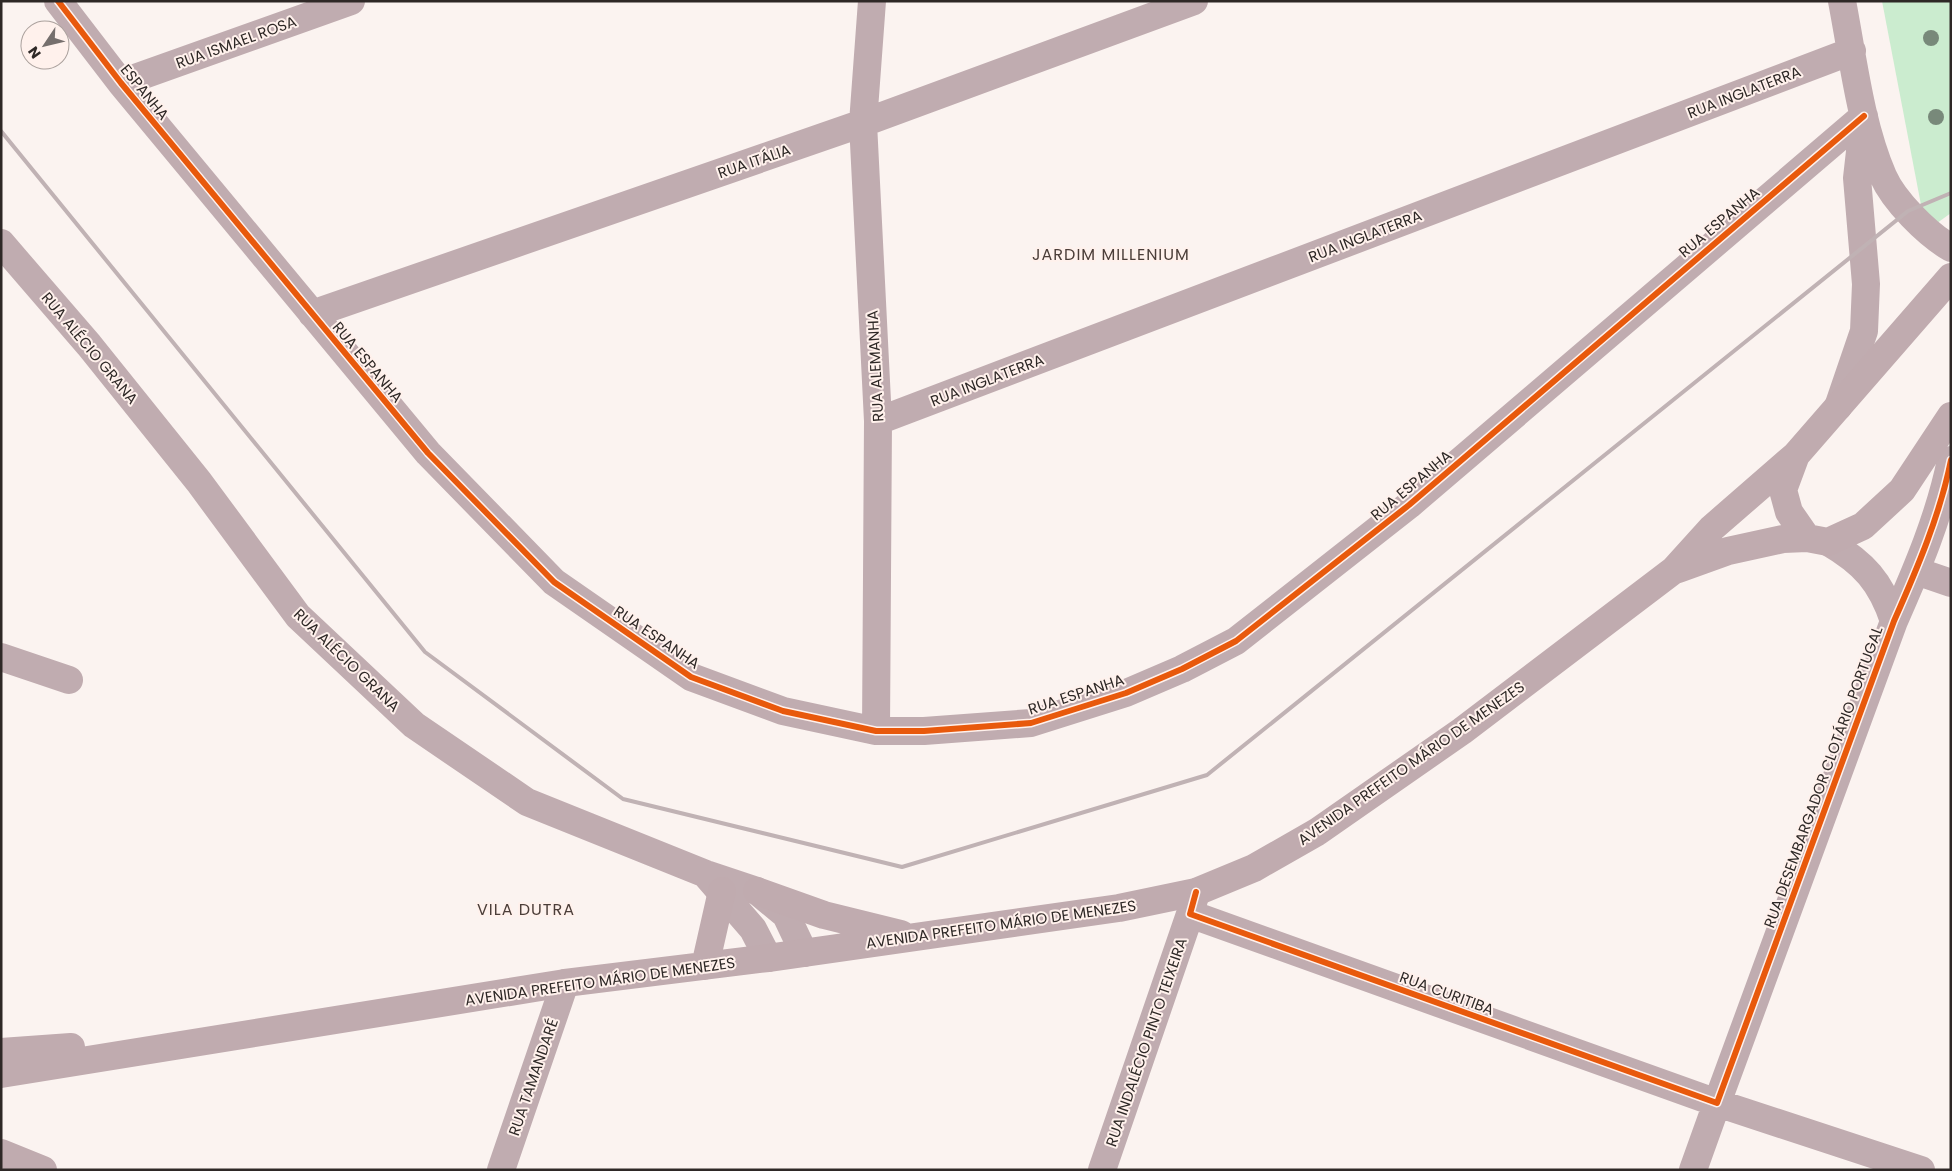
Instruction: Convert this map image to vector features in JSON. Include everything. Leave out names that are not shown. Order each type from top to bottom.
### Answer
[{"type":"main road","name":"AVENIDA PREFEITO MÁRIO DE MENEZES","points":[[1,1074],[565,983],[768,958],[1120,908],[1193,903],[1318,832],[1462,730],[1674,570],[1712,528],[1796,455],[1838,409],[1900,333],[1951,277]]},
{"type":"main road","points":[[1796,455],[1783,490],[1789,512],[1817,540],[1863,526],[1902,490],[1951,416]]},
{"type":"main road","name":"AVENIDA PREFEITO MÁRIO DE MENEZES","points":[[1674,570],[1728,551],[1783,539],[1817,540]]},
{"type":"main road","points":[[705,966],[714,882]]},
{"type":"main road","points":[[757,891],[824,915],[914,937]]},
{"type":"main road","name":"AVENIDA PREFEITO MÁRIO DE MENEZES","points":[[1,1052],[232,1036]]},
{"type":"main road","points":[[1,1153],[43,1170]]},
{"type":"street","name":"ESPANHA","points":[[58,1],[121,83],[216,197]]},
{"type":"street","name":"RUA ISMAEL ROSA","points":[[121,83],[351,1]]},
{"type":"street","name":"RUA ALEMANHA","points":[[872,1],[863,123],[878,421],[876,731]]},
{"type":"street","name":"RUA ITÁLIA","points":[[312,314],[863,123],[1194,1]]},
{"type":"street","points":[[1842,1],[1864,116],[1884,178],[1908,211],[1940,242],[1951,248]]},
{"type":"street","name":"RUA INGLATERRA","points":[[878,421],[1852,51]]},
{"type":"street","points":[[1838,409],[1864,331],[1866,284],[1857,178],[1864,116]]},
{"type":"street","name":"RUA ESPANHA","points":[[216,197],[428,453],[554,582],[691,676],[783,711],[876,731],[924,732],[1031,723],[1126,693],[1182,669],[1236,641],[1409,504],[1864,116]]},
{"type":"street","name":"RUA ALÉCIO GRANA","points":[[1,242],[89,345],[199,482],[298,616],[414,725],[527,802],[714,882],[757,891],[786,915],[804,953]]},
{"type":"street","name":"RUA DESEMBARGADOR CLOTÁRIO PORTUGAL","points":[[1717,1103],[1894,621],[1916,571],[1951,460]]},
{"type":"street","name":"RUA DESEMBARGADOR CLOTÁRIO PORTUGAL","points":[[1817,540],[1852,556],[1873,578],[1886,596],[1894,621]]},
{"type":"street","points":[[1916,571],[1951,583]]},
{"type":"street","points":[[1,657],[70,680]]},
{"type":"street","name":"RUA ALÉCIO GRANA","points":[[714,882],[753,929],[768,958]]},
{"type":"street","name":"RUA CURITIBA","points":[[1193,903],[1717,1103],[1921,1170]]},
{"type":"street","name":"RUA INDALÉCIO PINTO TEIXEIRA","points":[[1102,1170],[1193,903]]},
{"type":"street","name":"RUA TAMANDARÉ","points":[[501,1170],[565,983]]},
{"type":"street","points":[[1694,1170],[1717,1103]]},
{"type":"green space","points":[[1882,1],[1951,1],[1951,213],[1926,231]]},
{"type":"railway","points":[[1,131],[425,652],[623,799],[902,867],[1207,775],[1908,211],[1951,193]]},
{"type":"cycle path","points":[[58,1],[121,83],[428,453],[554,582],[691,677],[783,711],[876,731],[924,731],[1031,723],[1126,693],[1182,669],[1236,641],[1409,505],[1864,116]]},
{"type":"cycle path","points":[[1196,892],[1190,914],[1717,1103],[1894,621],[1927,542],[1941,501],[1951,460]]},
{"type":"district","name":"JARDIM MILLENIUM","points":[[1111,254]]},
{"type":"district","name":"VILA DUTRA","points":[[526,909]]}]
